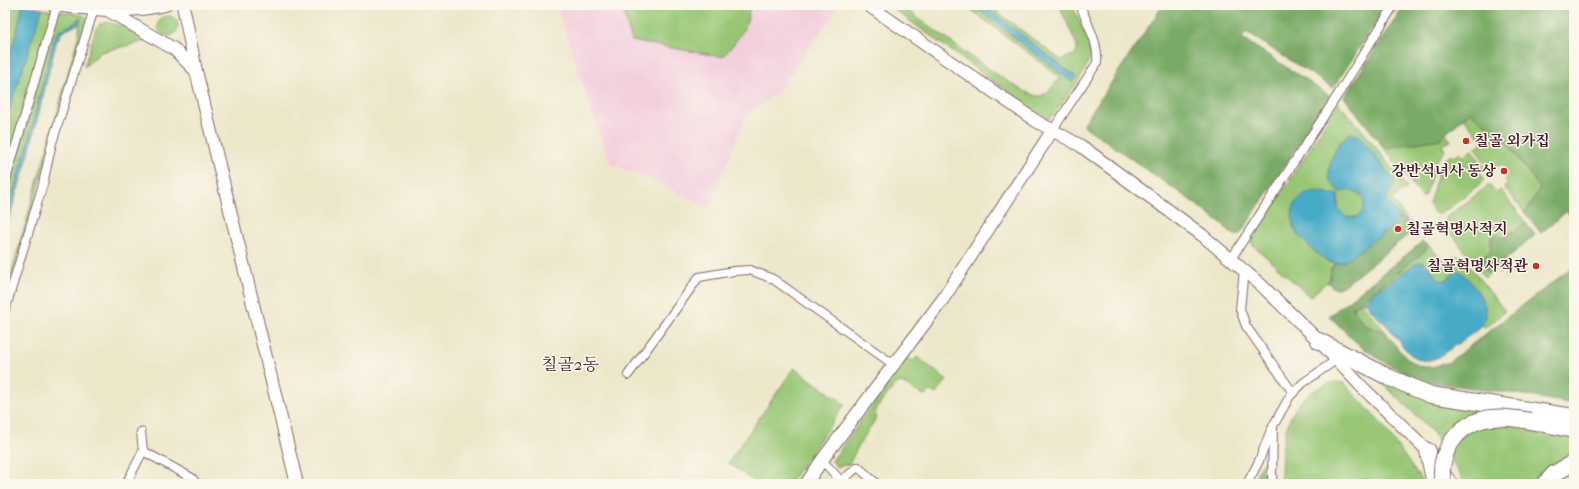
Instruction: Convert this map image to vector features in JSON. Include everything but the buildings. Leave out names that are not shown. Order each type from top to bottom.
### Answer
[{"type":"highway","points":[[1319,340],[1388,377],[1431,395],[1574,417]]},
{"type":"highway","points":[[1443,484],[1441,476],[1443,460],[1449,444],[1459,431],[1474,422],[1491,418],[1530,421],[1574,430]]},
{"type":"highway","points":[[1428,451],[1435,484]]},
{"type":"highway","points":[[1546,484],[1558,471],[1574,462]]},
{"type":"street","points":[[53,5],[108,11],[132,10],[165,5]]},
{"type":"street","points":[[5,183],[57,5]]},
{"type":"street","points":[[183,5],[196,71],[297,484]]},
{"type":"street","points":[[868,5],[1052,131],[1081,146],[1191,226],[1244,270],[1319,340],[1336,360],[1428,451],[1452,484]]},
{"type":"street","points":[[806,484],[822,460],[943,299],[1097,63],[1096,45],[1080,5]]},
{"type":"street","points":[[1231,259],[1394,5]]},
{"type":"street","points":[[5,310],[43,184],[52,143],[94,9]]},
{"type":"street","points":[[108,11],[174,49],[196,71]]},
{"type":"street","points":[[628,375],[699,277],[750,270],[773,280],[894,364]]},
{"type":"street","points":[[1244,270],[1240,309],[1246,326],[1294,393]]},
{"type":"street","points":[[1247,484],[1259,461],[1273,426],[1294,393],[1303,383],[1336,360]]},
{"type":"street","points":[[1272,484],[1273,426]]},
{"type":"street","points":[[126,484],[143,451],[141,432]]},
{"type":"street","points":[[143,451],[181,471],[192,478],[197,484]]},
{"type":"street","points":[[822,460],[841,481],[858,467],[877,484]]},
{"type":"shaded area","points":[[556,5],[840,5],[775,95],[746,115],[709,208],[653,180],[610,164]]},
{"type":"green space","points":[[7,5],[23,5],[5,69],[5,9]]},
{"type":"green space","points":[[621,5],[749,5],[749,13],[745,27],[723,57],[632,41]]},
{"type":"green space","points":[[888,5],[900,5],[992,71],[1028,93],[1038,96],[1048,92],[1060,77],[965,5],[973,5],[1072,82],[1075,76],[982,5],[999,5],[996,9],[997,12],[1061,60],[1076,54],[1077,45],[1059,5],[1072,5],[1089,43],[1090,56],[1076,84],[1051,117],[1049,119],[1044,118]]},
{"type":"green space","points":[[1163,5],[1388,5],[1333,88],[1246,32],[1242,38],[1330,96],[1241,233],[1236,236],[1197,205],[1083,125]]},
{"type":"green space","points":[[1404,5],[1574,5],[1574,221],[1567,211],[1541,233],[1525,213],[1540,188],[1508,143],[1470,112],[1440,139],[1384,148],[1344,97]]},
{"type":"green space","points":[[42,9],[54,11],[5,178],[5,123]]},
{"type":"green space","points":[[57,11],[84,15],[87,19],[5,302],[5,296],[78,38],[79,18],[74,24],[60,31],[54,38],[26,152],[23,157],[5,223],[5,187]]},
{"type":"green space","points":[[168,16],[175,19],[178,26],[175,33],[168,36],[161,33],[158,26],[161,19]]},
{"type":"green space","points":[[107,22],[133,31],[146,41],[101,52],[84,67],[96,28],[100,24]]},
{"type":"green space","points":[[1338,103],[1362,130],[1407,188],[1392,199],[1408,221],[1399,218],[1387,201],[1388,193],[1394,185],[1394,180],[1358,135],[1331,182],[1339,192],[1351,190],[1362,196],[1364,205],[1363,210],[1359,215],[1357,217],[1346,217],[1338,209],[1338,195],[1331,195],[1324,191],[1292,210],[1293,227],[1296,232],[1328,262],[1337,263],[1331,268],[1330,279],[1310,297],[1251,242]]},
{"type":"green space","points":[[1470,112],[1507,143],[1540,188],[1525,213],[1504,187],[1508,184],[1504,179],[1509,174],[1501,164],[1496,168],[1491,163],[1487,165],[1475,148],[1483,142],[1464,118]]},
{"type":"green space","points":[[1446,134],[1451,141],[1442,144],[1445,151],[1437,160],[1426,193],[1424,197],[1422,197],[1384,148],[1440,139]]},
{"type":"green space","points":[[1472,150],[1484,167],[1479,171],[1485,180],[1445,211],[1434,213],[1429,204],[1441,163],[1451,155],[1453,157],[1460,152],[1463,156]]},
{"type":"green space","points":[[1489,185],[1496,193],[1501,190],[1526,223],[1503,238],[1497,235],[1491,252],[1484,256],[1485,268],[1489,274],[1485,278],[1444,224],[1447,217]]},
{"type":"green space","points":[[1399,218],[1415,225],[1414,230],[1345,285],[1335,289],[1327,282],[1330,279],[1331,268],[1337,263],[1343,262],[1396,224]]},
{"type":"green space","points":[[1526,223],[1535,235],[1489,274],[1482,261],[1484,256],[1491,251],[1491,237],[1497,235],[1504,238]]},
{"type":"green space","points":[[1422,242],[1428,245],[1425,251],[1352,308],[1366,326],[1386,332],[1398,349],[1415,364],[1427,367],[1449,362],[1574,266],[1574,404],[1517,394],[1421,381],[1389,365],[1360,346],[1329,316]]},
{"type":"green space","points":[[1428,245],[1445,262],[1457,256],[1463,258],[1505,311],[1486,328],[1482,325],[1486,316],[1484,304],[1473,285],[1464,275],[1457,271],[1441,281],[1416,263],[1383,287],[1378,288],[1425,251]]},
{"type":"green space","points":[[1364,299],[1364,306],[1386,332],[1366,326],[1352,308]]},
{"type":"green space","points":[[917,357],[947,380],[936,394],[930,391],[925,396],[900,382],[895,385],[876,409],[875,420],[849,464],[837,467],[832,461],[903,362],[907,358],[913,361]]},
{"type":"green space","points":[[794,368],[845,404],[789,484],[758,484],[728,463]]},
{"type":"green space","points":[[1334,382],[1344,383],[1384,427],[1424,484],[1281,484],[1282,451],[1289,422],[1295,409],[1305,398],[1317,389]]},
{"type":"green space","points":[[1381,382],[1574,435],[1574,457],[1540,484],[1466,484],[1436,437]]},
{"type":"green space","points":[[1267,460],[1269,463],[1270,484],[1253,484],[1260,467]]},
{"type":"water","points":[[23,5],[42,9],[5,123],[5,69]]},
{"type":"water","points":[[973,5],[982,5],[1076,77],[1072,82]]},
{"type":"water","points":[[81,18],[79,24],[62,32],[56,43],[29,153],[5,232],[5,223],[23,157],[26,152],[54,38],[59,31],[73,24]]},
{"type":"water","points":[[1350,133],[1358,135],[1394,180],[1394,186],[1387,198],[1399,218],[1396,224],[1343,262],[1337,263],[1330,262],[1317,254],[1306,243],[1296,232],[1292,214],[1294,206],[1298,200],[1311,192],[1338,195],[1338,209],[1346,217],[1357,217],[1361,212],[1364,207],[1362,196],[1351,190],[1339,192],[1329,180],[1329,167],[1331,160],[1341,142]]},
{"type":"water","points":[[1423,262],[1441,281],[1446,280],[1457,271],[1461,272],[1480,296],[1485,310],[1483,324],[1480,327],[1440,356],[1431,360],[1415,358],[1409,353],[1387,326],[1372,311],[1365,300],[1378,288],[1383,287],[1416,263]]},
{"type":"place","name":"칠골 외가집","points":[[1466,141]]},
{"type":"place","name":"강반석녀사 동상","points":[[1504,171]]},
{"type":"place","name":"칠골혁명사적지","points":[[1398,229]]},
{"type":"place","name":"칠골혁명사적관","points":[[1536,266]]},
{"type":"district","name":"칠골2동","points":[[570,364]]}]
